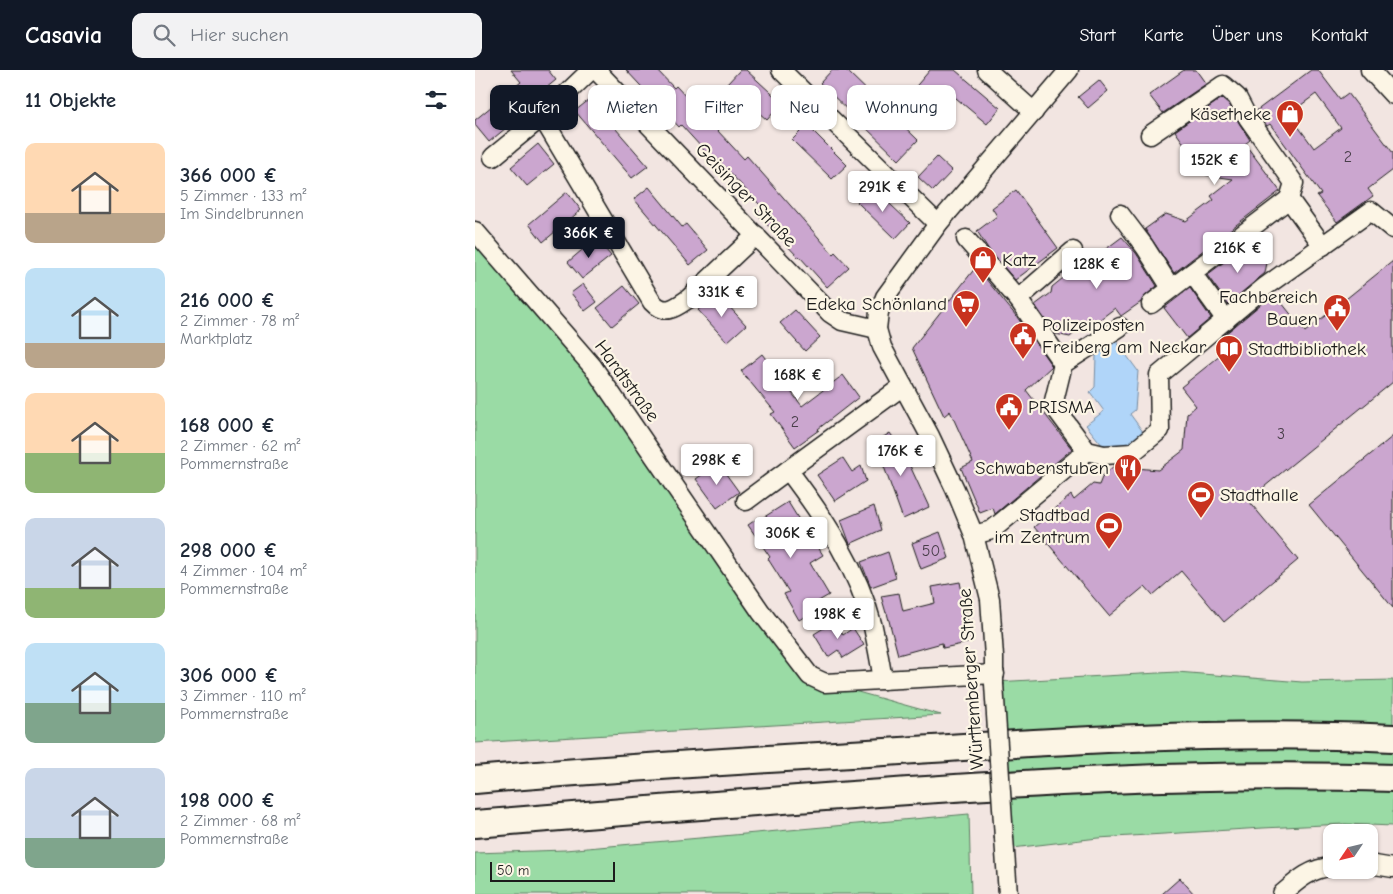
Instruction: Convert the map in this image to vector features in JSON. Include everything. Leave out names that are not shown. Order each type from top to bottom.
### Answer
[{"type":"highway","points":[[475,780],[1064,740],[1241,735],[1325,735],[1393,738]]},
{"type":"highway","points":[[475,824],[883,792],[1065,780],[1241,775],[1393,778]]},
{"type":"street","points":[[575,85],[591,70]]},
{"type":"street","name":"Geisinger Straße","points":[[596,70],[830,313],[843,320],[877,329]]},
{"type":"street","points":[[781,70],[939,224]]},
{"type":"street","points":[[987,70],[1034,112]]},
{"type":"street","name":"Württemberger Straße","points":[[1008,894],[990,599],[975,535],[955,488],[903,386],[888,361],[877,329],[879,312],[885,297],[939,224],[1069,70]]},
{"type":"street","points":[[1370,70],[1393,95]]},
{"type":"street","points":[[1150,135],[1223,86],[1237,97],[1248,118],[1294,183],[1289,199],[1151,304]]},
{"type":"street","points":[[493,157],[525,130]]},
{"type":"street","points":[[549,130],[657,308],[665,310],[676,307],[688,299],[756,235]]},
{"type":"street","points":[[1289,199],[1323,246]]},
{"type":"street","points":[[1120,327],[1063,364],[1053,404],[1087,451],[1104,455],[1132,453],[1160,430],[1159,375],[1267,286],[1371,211],[1391,222]]},
{"type":"street","points":[[1120,214],[1145,247],[1171,288]]},
{"type":"street","name":"Hardtstraße","points":[[475,231],[593,367],[761,612],[810,676],[825,683],[883,680],[994,679]]},
{"type":"street","points":[[966,239],[1018,299],[1063,364]]},
{"type":"street","points":[[1018,299],[1073,251]]},
{"type":"street","points":[[1192,273],[1226,320]]},
{"type":"street","points":[[746,500],[903,386]]},
{"type":"street","points":[[975,535],[992,530],[1087,451]]},
{"type":"street","points":[[788,470],[817,508],[853,571],[873,626],[883,680]]},
{"type":"street","points":[[1378,866],[1393,868]]},
{"type":"street","points":[[1282,894],[1306,874],[1323,868]]},
{"type":"green space","points":[[475,231],[505,264],[707,532],[825,683],[941,715],[475,743]]},
{"type":"green space","points":[[1177,672],[1302,682],[1393,680],[1393,826],[1378,824],[1323,824],[1098,838],[1004,849],[995,682]]},
{"type":"green space","points":[[969,814],[971,894],[475,894],[475,853],[565,850]]},
{"type":"water","points":[[1116,341],[1138,371],[1135,410],[1130,414],[1146,436],[1132,446],[1102,445],[1086,425],[1104,411],[1090,392],[1095,387],[1096,356]]},
{"type":"building","points":[[511,70],[548,70],[556,80],[550,85],[517,85],[521,82]]},
{"type":"building","points":[[626,70],[657,70],[671,85],[640,85]]},
{"type":"building","points":[[740,70],[746,70],[771,93],[771,115],[767,120],[761,115],[761,85],[727,84]]},
{"type":"building","points":[[832,70],[846,70],[861,85],[847,85],[847,109],[837,100],[837,85],[822,85],[820,83]]},
{"type":"building","points":[[930,70],[955,70],[1000,108],[987,124],[956,98],[956,85],[917,85]]},
{"type":"building","points":[[1184,70],[1196,70],[1206,84],[1163,113],[1149,95]]},
{"type":"building","points":[[1311,70],[1318,70],[1340,99],[1348,93],[1393,153],[1393,170],[1368,189],[1373,196],[1337,222],[1317,196],[1321,194],[1270,124],[1267,126],[1256,111]],"holes":[[[1316,94],[1341,128],[1314,148],[1289,114]]]},
{"type":"building","points":[[1099,80],[1108,91],[1088,108],[1078,97]]},
{"type":"building","points":[[676,86],[686,97],[686,130],[717,130],[744,159],[747,156],[833,254],[835,252],[849,267],[827,287],[755,212],[761,206],[716,158],[713,160],[681,125],[679,127],[676,124]]},
{"type":"building","points":[[1222,98],[1229,104],[1250,140],[1245,144],[1280,191],[1174,273],[1145,229],[1166,214],[1186,221],[1214,200],[1211,196],[1233,179],[1206,175],[1175,131]]},
{"type":"building","points":[[588,101],[588,126],[578,115],[578,109]]},
{"type":"building","points":[[490,108],[490,130],[504,130],[489,142],[475,125],[475,120]]},
{"type":"building","points":[[591,130],[617,130],[648,166],[632,178]]},
{"type":"building","points":[[802,130],[812,130],[847,165],[832,179],[792,140]]},
{"type":"building","points":[[868,130],[908,130],[918,140],[899,160]]},
{"type":"building","points":[[538,144],[554,164],[527,186],[511,167]]},
{"type":"building","points":[[937,157],[952,171],[933,191],[918,177]]},
{"type":"building","points":[[871,186],[910,223],[895,239],[857,202]]},
{"type":"building","points":[[649,187],[682,227],[686,224],[708,250],[690,265],[634,199]]},
{"type":"building","points":[[1016,190],[1058,248],[1015,280],[989,250],[977,231],[997,216],[992,208]]},
{"type":"building","points":[[567,192],[581,210],[543,242],[529,224]]},
{"type":"building","points":[[1122,237],[1136,253],[1157,286],[1141,302],[1121,316],[1115,308],[1095,323],[1092,319],[1070,337],[1055,334],[1035,305],[1051,293],[1052,287],[1089,257],[1091,260]]},
{"type":"building","points":[[596,238],[611,256],[582,279],[568,262]]},
{"type":"building","points":[[1241,249],[1245,254],[1268,257],[1265,273],[1228,304],[1207,275]]},
{"type":"building","points":[[1393,261],[1393,382],[1248,500],[1298,560],[1224,622],[1181,571],[1153,595],[1145,586],[1109,616],[1034,527],[1071,495],[1074,500],[1093,484],[1099,485],[1103,475],[1114,466],[1158,470],[1184,450],[1187,414],[1196,406],[1181,387],[1226,351],[1217,341],[1274,293],[1305,332]]},
{"type":"building","points":[[976,267],[1017,317],[1052,366],[1026,390],[1072,449],[995,514],[993,508],[980,513],[961,468],[973,462],[950,411],[944,416],[912,348]]},
{"type":"building","points":[[583,284],[597,302],[585,311],[571,293]]},
{"type":"building","points":[[624,286],[639,304],[612,326],[597,308]]},
{"type":"building","points":[[1190,288],[1211,318],[1187,338],[1164,308]]},
{"type":"building","points":[[717,293],[746,325],[727,342],[698,310]]},
{"type":"building","points":[[795,310],[820,337],[805,351],[780,323]]},
{"type":"building","points":[[762,354],[802,406],[843,375],[859,397],[795,447],[771,414],[775,412],[741,371]]},
{"type":"building","points":[[890,433],[905,455],[929,507],[903,519],[875,442]]},
{"type":"building","points":[[1393,436],[1393,608],[1309,505]]},
{"type":"building","points":[[843,458],[852,472],[861,466],[866,481],[835,501],[817,475]]},
{"type":"building","points":[[718,463],[739,492],[717,508],[696,479]]},
{"type":"building","points":[[788,502],[801,523],[785,533],[790,542],[809,533],[823,555],[810,563],[829,595],[810,606],[813,612],[799,620],[784,594],[789,592],[768,559],[770,557],[748,525]]},
{"type":"building","points":[[874,506],[881,530],[850,544],[841,520]]},
{"type":"building","points":[[940,532],[949,558],[921,569],[912,543]]},
{"type":"building","points":[[888,552],[896,578],[871,587],[861,562]]},
{"type":"building","points":[[960,582],[972,642],[943,648],[942,643],[898,655],[881,596],[899,593],[903,611],[935,603],[932,587]]},
{"type":"building","points":[[835,621],[843,635],[853,628],[864,645],[843,658],[838,650],[828,657],[814,634]]},
{"type":"building","points":[[1180,878],[1194,894],[1162,894]]},
{"type":"place","name":"Käsetheke","points":[[1290,138]]},
{"type":"place","name":"Katz","points":[[983,284]]},
{"type":"place","name":"Edeka Schönland","points":[[966,328]]},
{"type":"place","name":"Fachbereich Bauen","points":[[1337,332]]},
{"type":"place","name":"Polizeiposten Freiberg am Neckar","points":[[1023,360]]},
{"type":"place","name":"Stadtbibliothek","points":[[1229,373]]},
{"type":"place","name":"PRISMA","points":[[1009,431]]},
{"type":"place","name":"Schwabenstuben","points":[[1128,492]]},
{"type":"place","name":"Stadthalle","points":[[1201,519]]},
{"type":"place","name":"Stadtbad im Zentrum","points":[[1109,550]]}]
